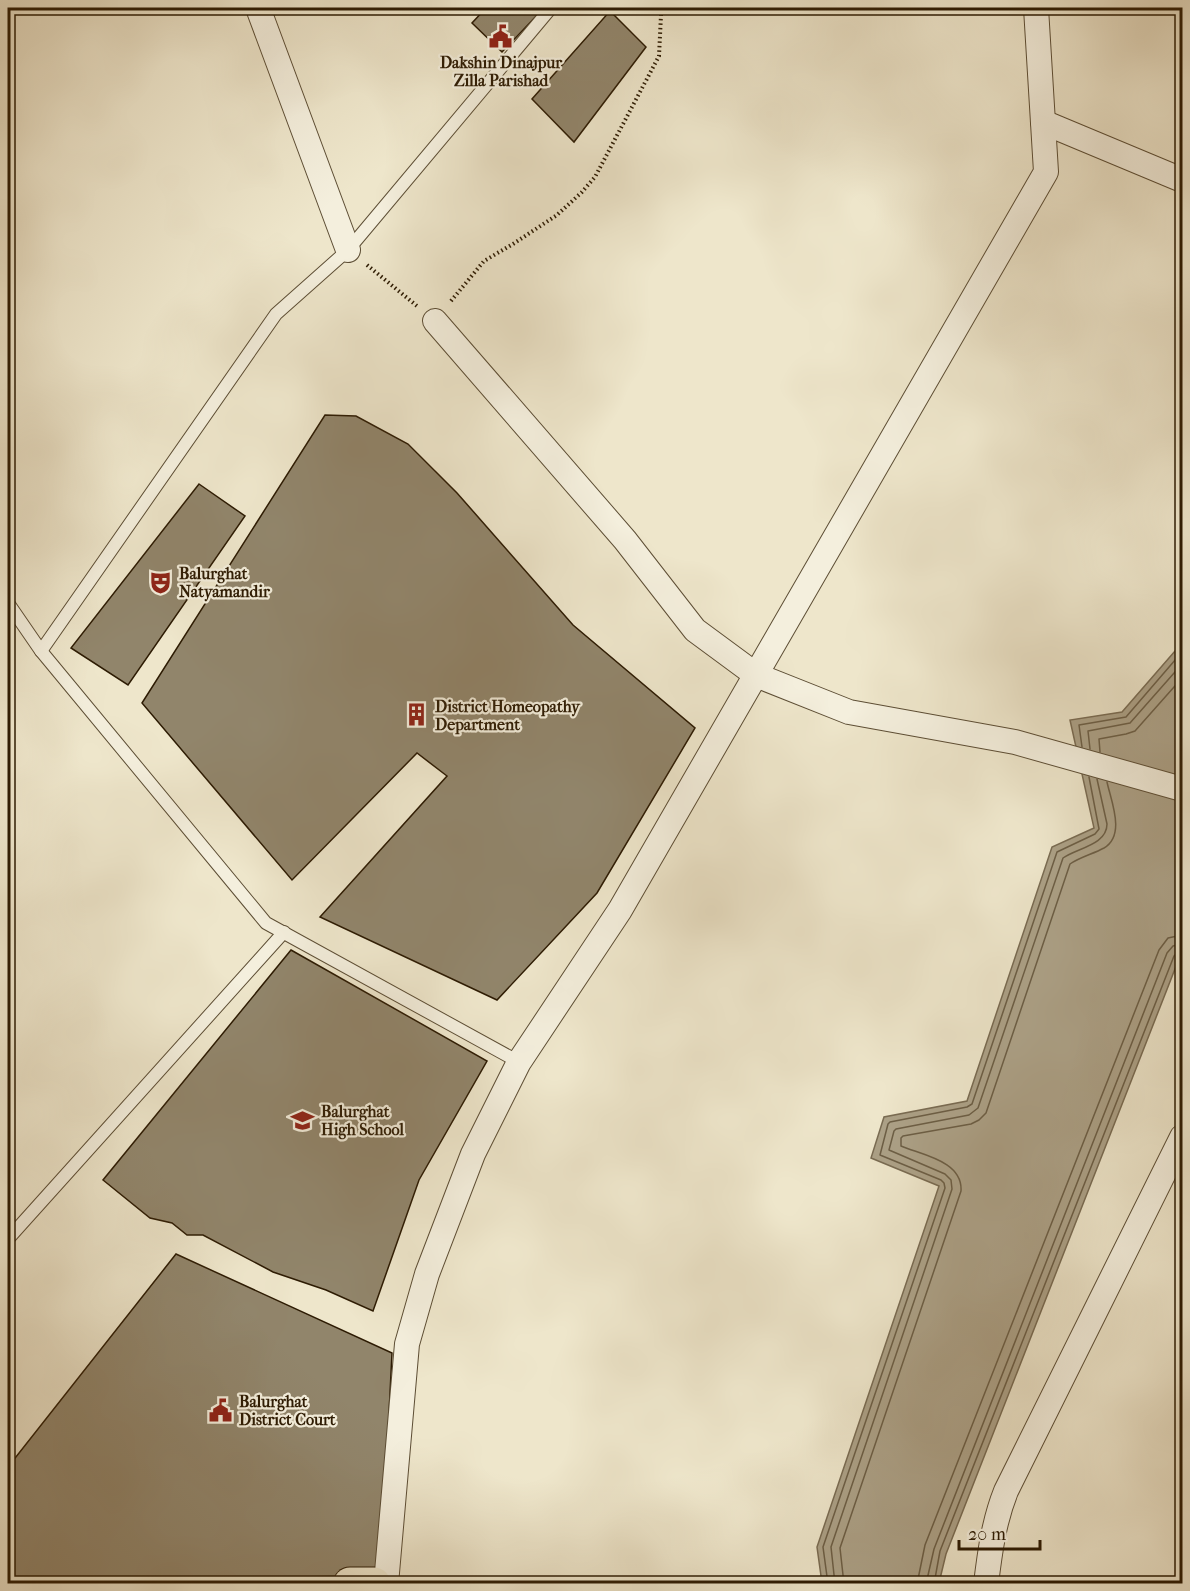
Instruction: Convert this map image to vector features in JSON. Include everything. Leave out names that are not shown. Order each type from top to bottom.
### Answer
[{"type":"main road","points":[[350,1584],[374,1584]]},
{"type":"street","points":[[258,8],[348,250]]},
{"type":"street","points":[[386,1584],[407,1344],[428,1274],[473,1154],[519,1062],[620,910],[1046,172],[1036,8]]},
{"type":"street","points":[[1043,122],[1182,180]]},
{"type":"street","points":[[435,321],[625,540],[695,630],[756,675],[849,712],[1016,742],[1182,789]]},
{"type":"street","points":[[986,1584],[997,1512],[1006,1491],[1182,1137]]},
{"type":"lane","points":[[41,651],[276,314],[348,250],[551,8]]},
{"type":"lane","points":[[8,603],[41,651],[266,923],[519,1062]]},
{"type":"lane","points":[[8,1239],[284,932]]},
{"type":"path","points":[[348,250],[435,321],[466,280],[484,261],[557,215],[595,177],[658,56],[661,15],[664,8]]},
{"type":"water","points":[[1182,643],[1182,951],[946,1554],[939,1583],[822,1583],[817,1547],[939,1186],[871,1158],[884,1117],[967,1101],[1052,847],[1094,828],[1070,720],[1122,712]]},
{"type":"building","name":"Dakshin Dinajpur Zilla Parishad","points":[[486,8],[544,8],[502,52],[472,23]]},
{"type":"building","points":[[610,11],[646,47],[574,142],[532,99]]},
{"type":"building","name":"District Homeopathy Department","points":[[325,415],[356,416],[408,444],[457,493],[573,625],[695,728],[597,893],[497,1000],[320,917],[447,776],[417,753],[292,880],[142,703]]},
{"type":"building","name":"Balurghat Natyamandir","points":[[199,484],[245,516],[128,685],[71,648]]},
{"type":"building","name":"Balurghat High School","points":[[291,950],[487,1061],[419,1180],[373,1311],[326,1290],[273,1272],[203,1235],[187,1235],[172,1223],[150,1218],[103,1180]]},
{"type":"building","name":"Balurghat District Court","points":[[176,1254],[392,1353],[381,1576],[283,1577],[123,1584],[8,1584],[8,1467]]},
{"type":"place","name":"Dakshin Dinajpur Zilla Parishad","points":[[501,37]]},
{"type":"place","name":"Balurghat Natyamandir","points":[[161,582]]},
{"type":"place","name":"District Homeopathy Department","points":[[417,715]]},
{"type":"place","name":"Balurghat High School","points":[[303,1120]]},
{"type":"place","name":"Balurghat District Court","points":[[221,1410]]}]
